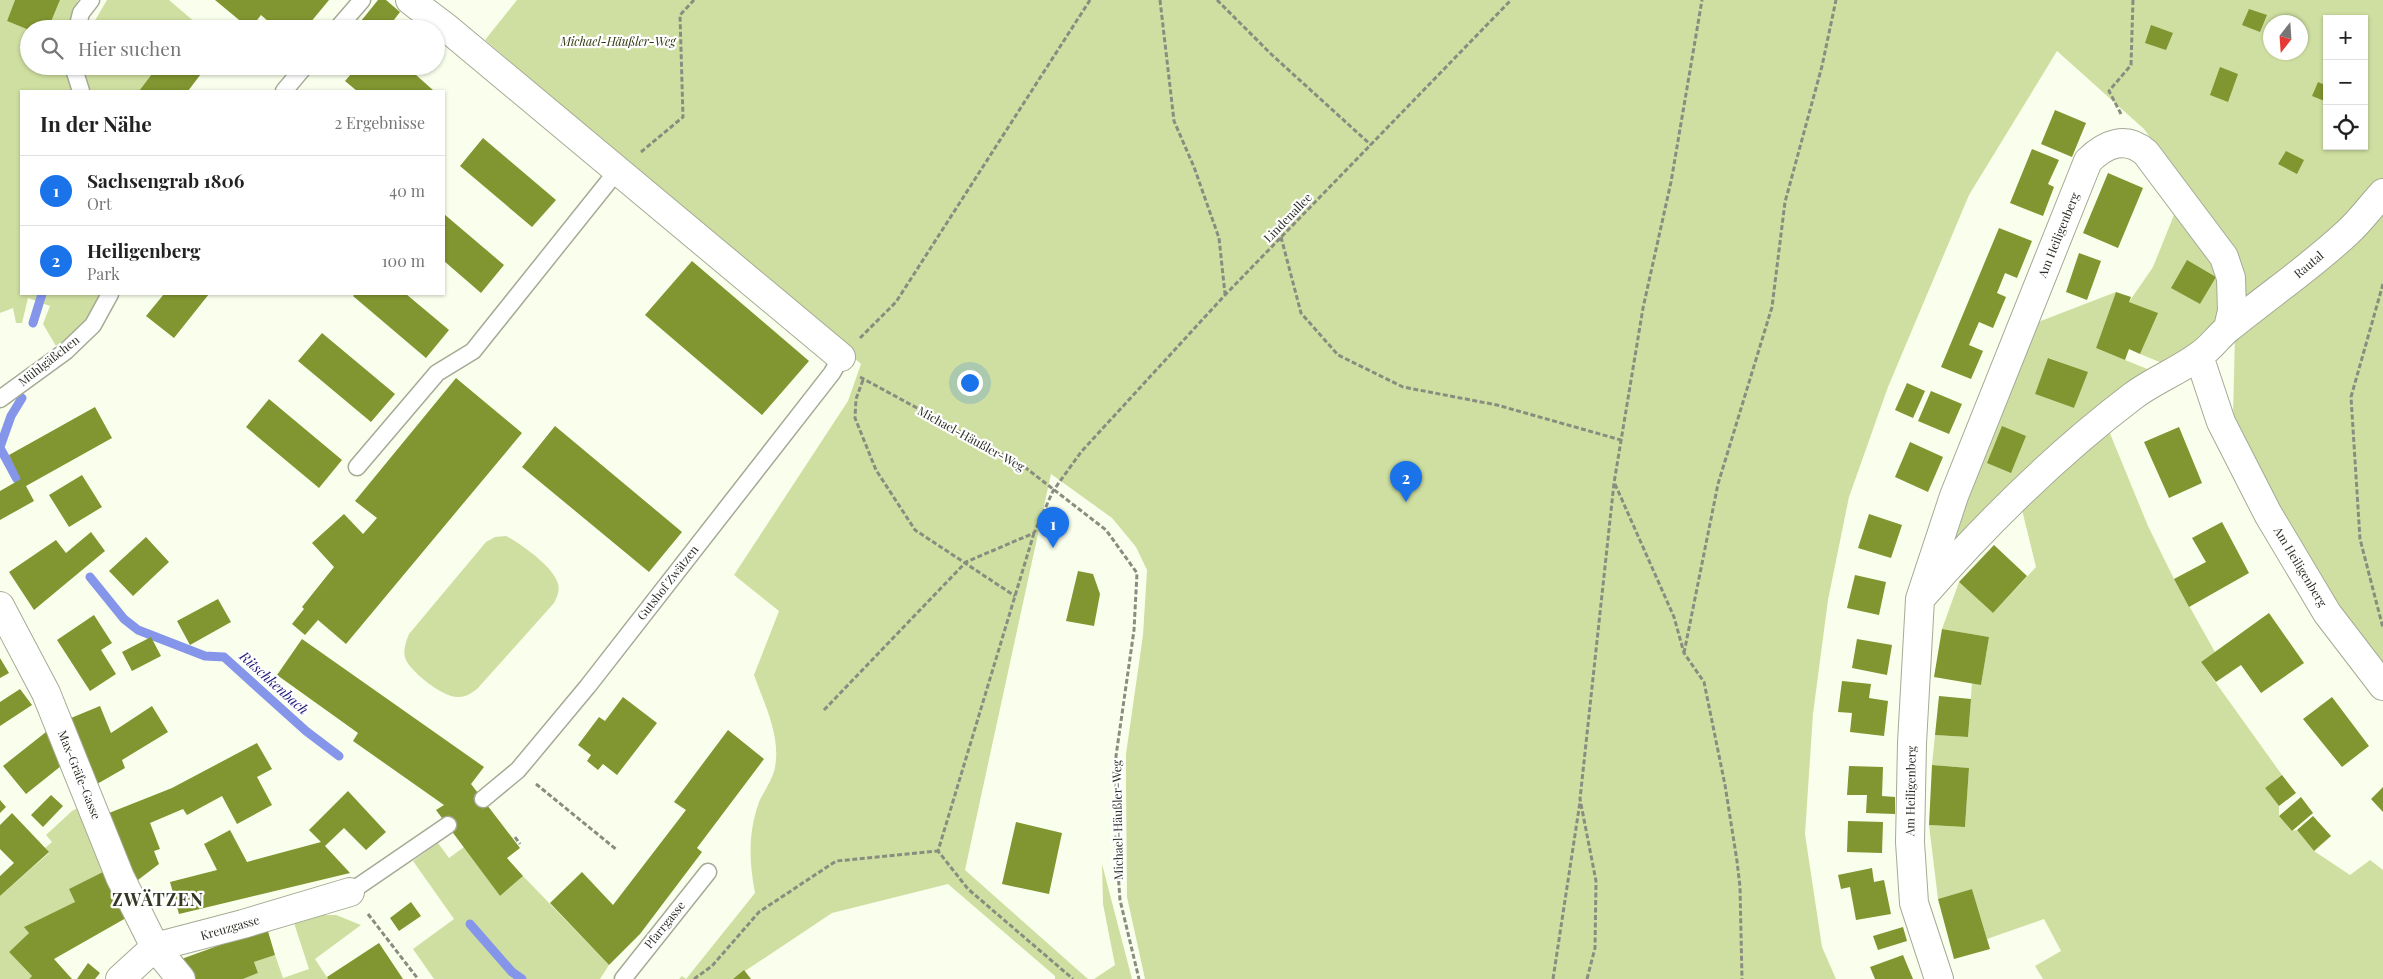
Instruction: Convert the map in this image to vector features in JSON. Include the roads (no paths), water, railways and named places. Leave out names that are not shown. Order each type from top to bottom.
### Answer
[{"type":"street","points":[[414,1],[437,20]]},
{"type":"street","points":[[445,27],[841,357]]},
{"type":"street","name":"Am Heiligenberg","points":[[1938,979],[1914,903],[1910,842],[1912,743],[1920,599],[1954,496],[2088,161],[2100,149],[2121,143],[2140,147],[2224,257],[2231,278],[2232,311],[2228,328]]},
{"type":"street","name":"Rautal","points":[[2228,328],[2274,295],[2348,232],[2383,193]]},
{"type":"street","points":[[1920,599],[1950,565],[2012,503],[2081,438],[2134,395],[2199,356],[2216,343],[2228,328]]},
{"type":"street","name":"Am Heiligenberg","points":[[2199,356],[2221,422],[2268,514],[2327,613],[2383,686]]},
{"type":"street","name":"Max-Gräfe-Gasse","points":[[0,606],[46,692],[120,877],[155,947],[180,979]]},
{"type":"street","name":"Kreuzgasse","points":[[120,979],[155,947],[243,924],[350,892]]},
{"type":"lane","points":[[80,20],[90,0]]},
{"type":"lane","points":[[345,20],[362,0]]},
{"type":"lane","points":[[77,75],[81,90]]},
{"type":"lane","points":[[285,90],[297,75]]},
{"type":"lane","points":[[357,467],[437,373],[473,351],[617,171]]},
{"type":"lane","name":"Mühlgäßchen","points":[[0,399],[73,344],[93,325],[109,295]]},
{"type":"lane","name":"Gutshof Zwätzen","points":[[483,799],[518,770],[588,686],[832,373],[841,357]]},
{"type":"lane","points":[[350,892],[448,825]]},
{"type":"lane","name":"Pfarrgasse","points":[[623,979],[708,872]]},
{"type":"waterway","name":"Ritschkenbach","points":[[33,323],[42,295]]},
{"type":"waterway","name":"Ritschkenbach","points":[[0,447],[11,416],[22,398]]},
{"type":"waterway","name":"Ritschkenbach","points":[[0,448],[17,479]]},
{"type":"waterway","name":"Ritschkenbach","points":[[90,577],[124,619],[138,630],[205,656],[224,657],[306,731],[339,756]]},
{"type":"waterway","name":"Ritschkenbach","points":[[470,924],[512,972],[522,979]]},
{"type":"place","name":"Heiligenberg","points":[[1406,502]]},
{"type":"place","name":"Sachsengrab 1806","points":[[1053,548]]},
{"type":"district","name":"ZWÄTZEN","points":[[158,900]]},
{"type":"park label","name":"Michael-Häußler-Weg","points":[[618,42]]}]
